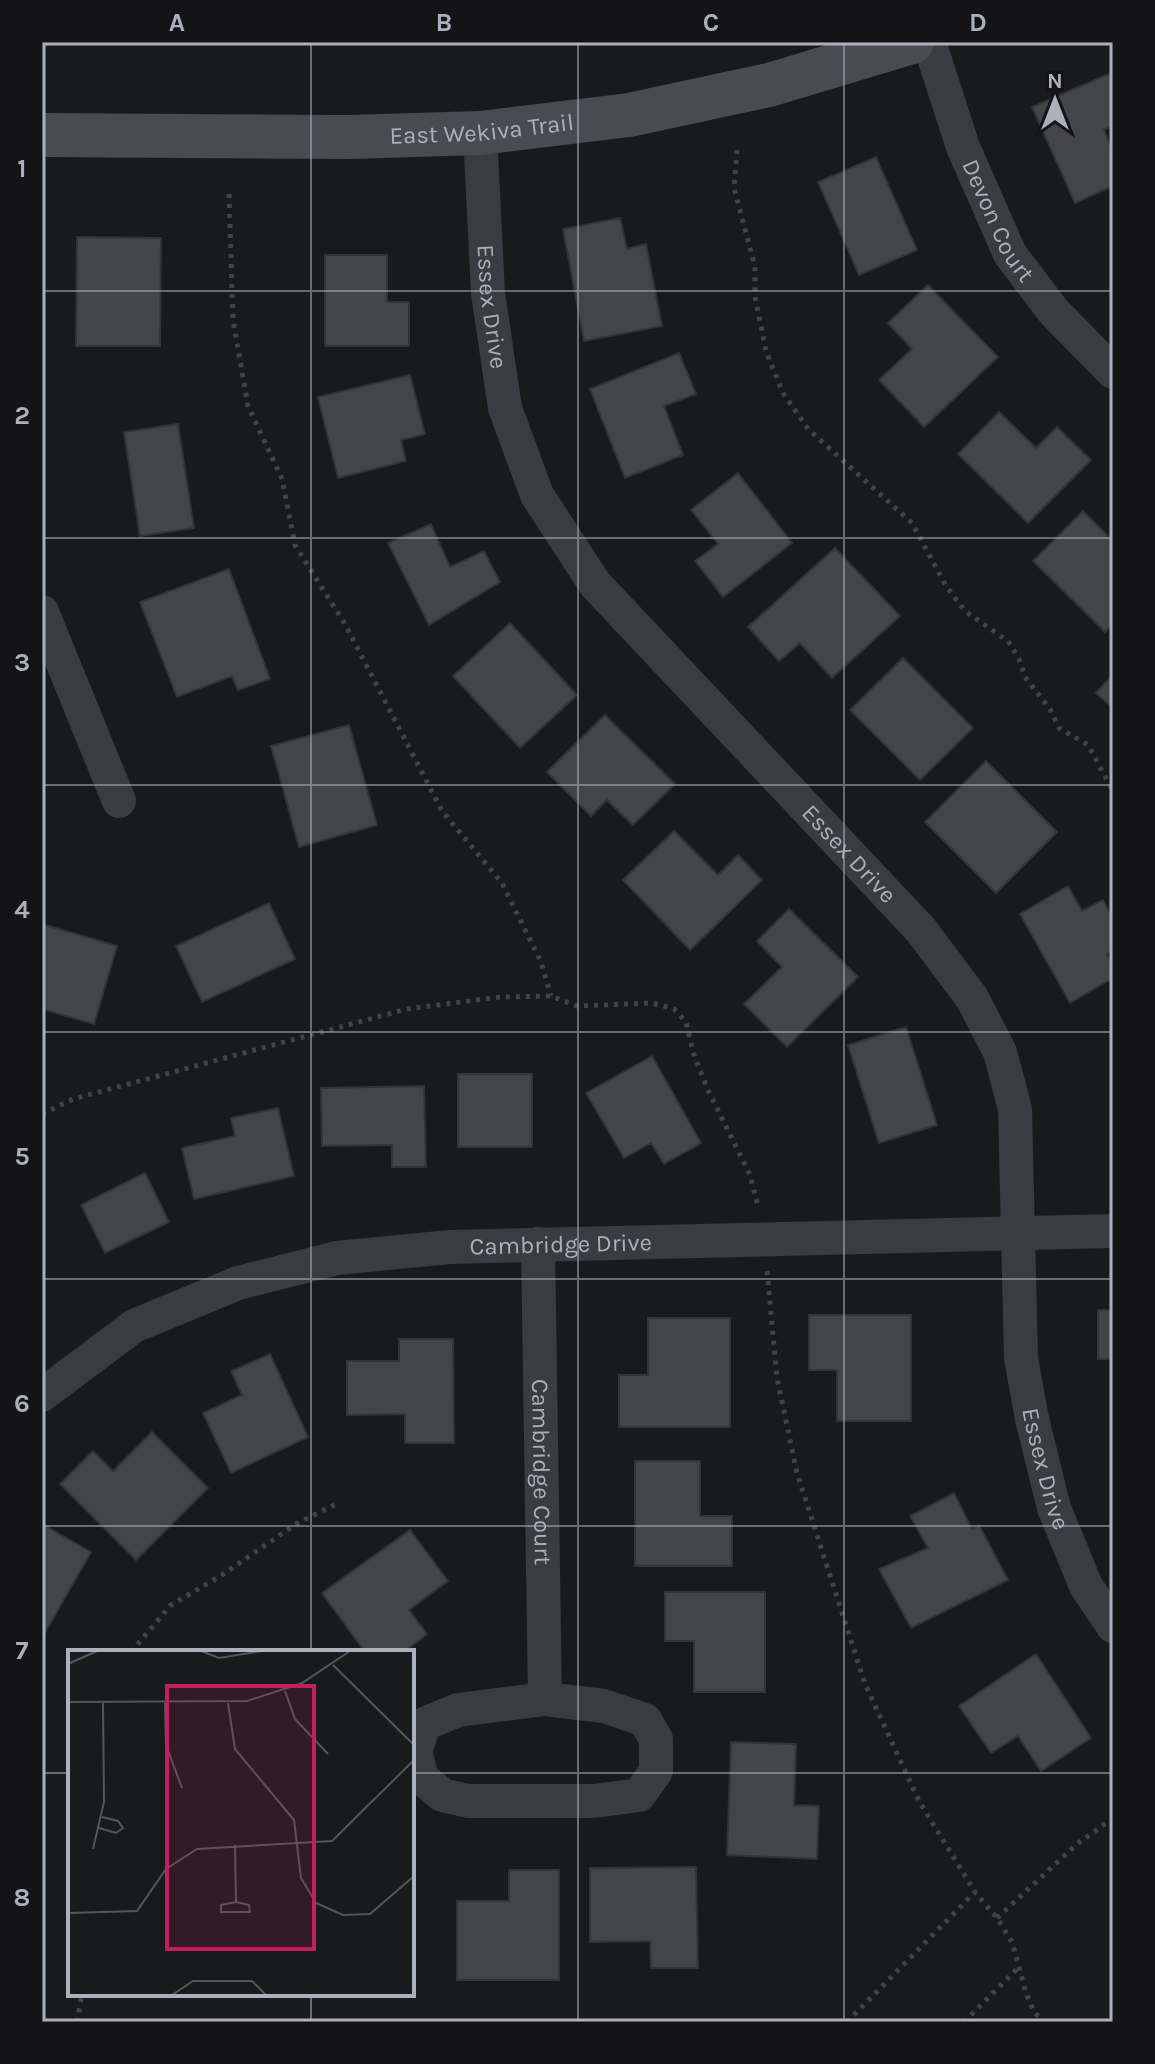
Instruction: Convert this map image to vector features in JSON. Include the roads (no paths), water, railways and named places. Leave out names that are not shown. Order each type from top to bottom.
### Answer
[{"type":"street","name":"East Wekiva Trail","points":[[42,135],[350,137],[480,133],[629,115],[769,85],[912,42]]},
{"type":"street","name":"Devon Court","points":[[929,42],[963,147],[1010,254],[1054,312],[1113,372]]},
{"type":"street","name":"Essex Drive","points":[[480,133],[488,293],[505,408],[537,495],[595,584],[921,930],[972,998],[1000,1052],[1015,1109],[1021,1358],[1054,1508],[1086,1586],[1113,1626]]},
{"type":"street","points":[[42,612],[119,801]]},
{"type":"street","name":"Cambridge Drive","points":[[42,1395],[134,1326],[238,1283],[337,1258],[450,1247],[1113,1231]]},
{"type":"street","name":"Cambridge Court","points":[[538,1244],[545,1699]]},
{"type":"street","points":[[545,1699],[604,1706],[645,1720],[656,1739],[656,1771],[639,1795],[594,1801],[468,1801],[442,1795],[422,1778],[415,1752],[424,1724],[458,1710],[545,1699]]}]
